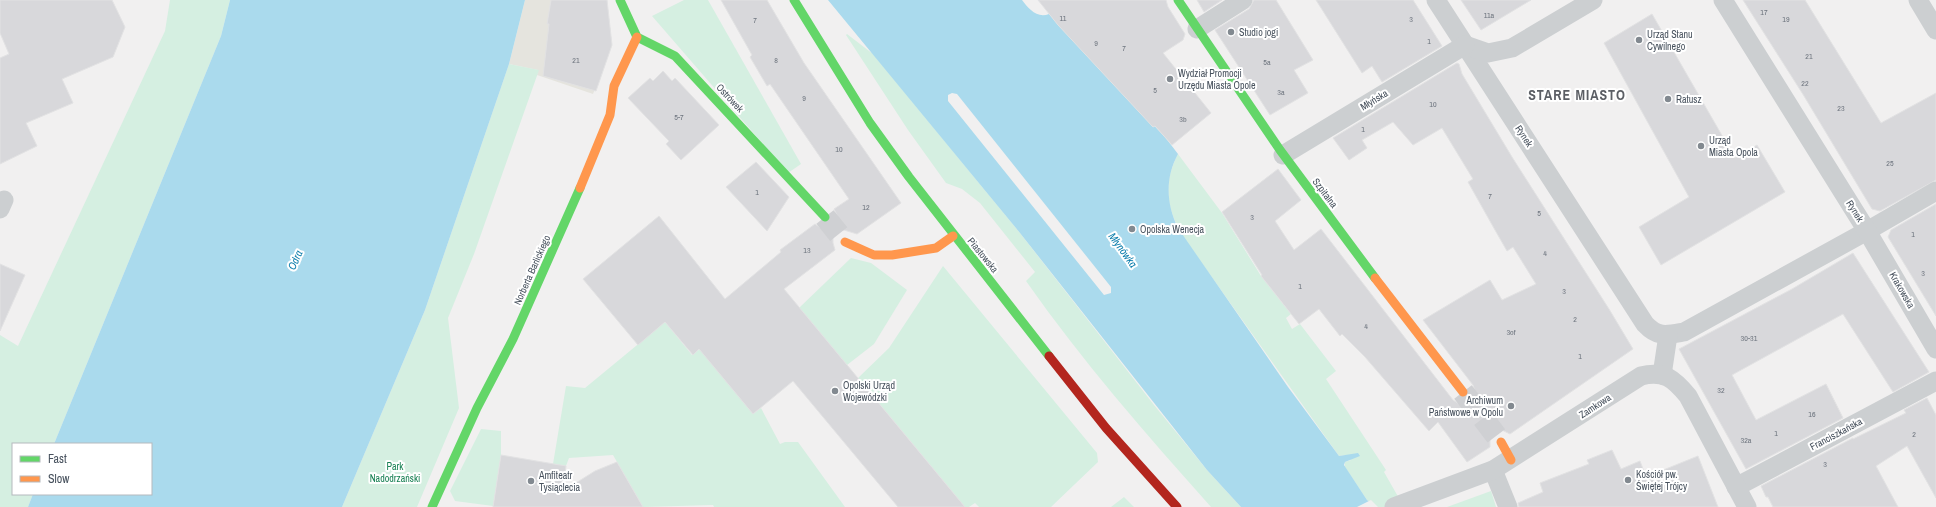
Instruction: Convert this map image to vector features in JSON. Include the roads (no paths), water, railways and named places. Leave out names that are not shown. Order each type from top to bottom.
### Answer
[{"type":"street","points":[[620,0],[636,37]]},
{"type":"street","name":"Piastowska","points":[[794,0],[870,123],[953,236],[1106,428],[1176,507]]},
{"type":"street","name":"Szpitalna","points":[[1178,0],[1283,156],[1395,305],[1463,392]]},
{"type":"street","points":[[1197,29],[1243,0]]},
{"type":"street","name":"Rynek","points":[[1436,0],[1645,324],[1652,331],[1668,335],[1684,332],[1867,231],[1723,0]]},
{"type":"street","points":[[1465,45],[1488,53],[1512,48],[1593,0]]},
{"type":"street","points":[[1918,0],[1936,30]]},
{"type":"street","name":"Ostrówek","points":[[636,37],[676,56],[825,217]]},
{"type":"street","name":"Norberta Barlickiego","points":[[432,507],[477,408],[513,339],[576,196],[610,115],[614,86],[636,37]]},
{"type":"street","name":"Młyńska","points":[[1283,156],[1465,45]]},
{"type":"street","points":[[1867,231],[1936,191]]},
{"type":"street","name":"Krakowska","points":[[1867,231],[1936,349]]},
{"type":"street","points":[[845,242],[874,255],[892,255],[936,248],[953,236]]},
{"type":"street","points":[[1668,335],[1662,375],[1675,380],[1688,396],[1747,507]]},
{"type":"street","name":"Zamkowa","points":[[1399,504],[1493,470],[1511,460],[1641,376],[1651,373],[1662,375]]},
{"type":"street","name":"Franciszkańska","points":[[1736,487],[1929,385]]},
{"type":"street","points":[[1501,442],[1511,460]]},
{"type":"street","points":[[1493,470],[1508,507]]},
{"type":"water","name":"Odra","points":[[230,0],[525,0],[509,64],[425,310],[342,507],[28,507],[33,495],[152,495],[152,443],[54,443],[221,36]]},
{"type":"water","name":"Młynówka","points":[[828,0],[1022,0],[1033,12],[1041,15],[1049,14],[1165,137],[1178,154],[1169,181],[1169,200],[1178,228],[1288,387],[1339,456],[1358,453],[1360,456],[1345,462],[1344,465],[1367,500],[1376,507],[1241,507],[1207,470],[1020,233]],"holes":[[[952,93],[957,94],[1111,287],[1111,293],[1104,295],[948,101],[948,95]]]},
{"type":"tunnel","points":[[825,217],[845,242]]},
{"type":"tunnel","points":[[1463,392],[1501,442]]},
{"type":"place","name":"Studio jogi","points":[[1231,32]]},
{"type":"place","name":"Urząd Stanu Cywilnego","points":[[1639,40]]},
{"type":"place","name":"Wydział Promocji Urzędu Miasta Opole","points":[[1170,79]]},
{"type":"place","name":"Ratusz","points":[[1668,99]]},
{"type":"place","name":"Urząd Miasta Opola","points":[[1701,146]]},
{"type":"place","name":"Opolska Wenecja","points":[[1132,229]]},
{"type":"place","name":"Opolski Urząd Wojewódzki","points":[[835,391]]},
{"type":"place","name":"Archiwum Państwowe w Opolu","points":[[1511,406]]},
{"type":"place","name":"Kościół pw. Świętej Trójcy","points":[[1628,480]]},
{"type":"place","name":"Amfiteatr Tysiąclecia","points":[[531,481]]},
{"type":"district","name":"STARE MIASTO","points":[[1577,95]]},
{"type":"park label","name":"Park Nadodrzański","points":[[395,472]]}]
